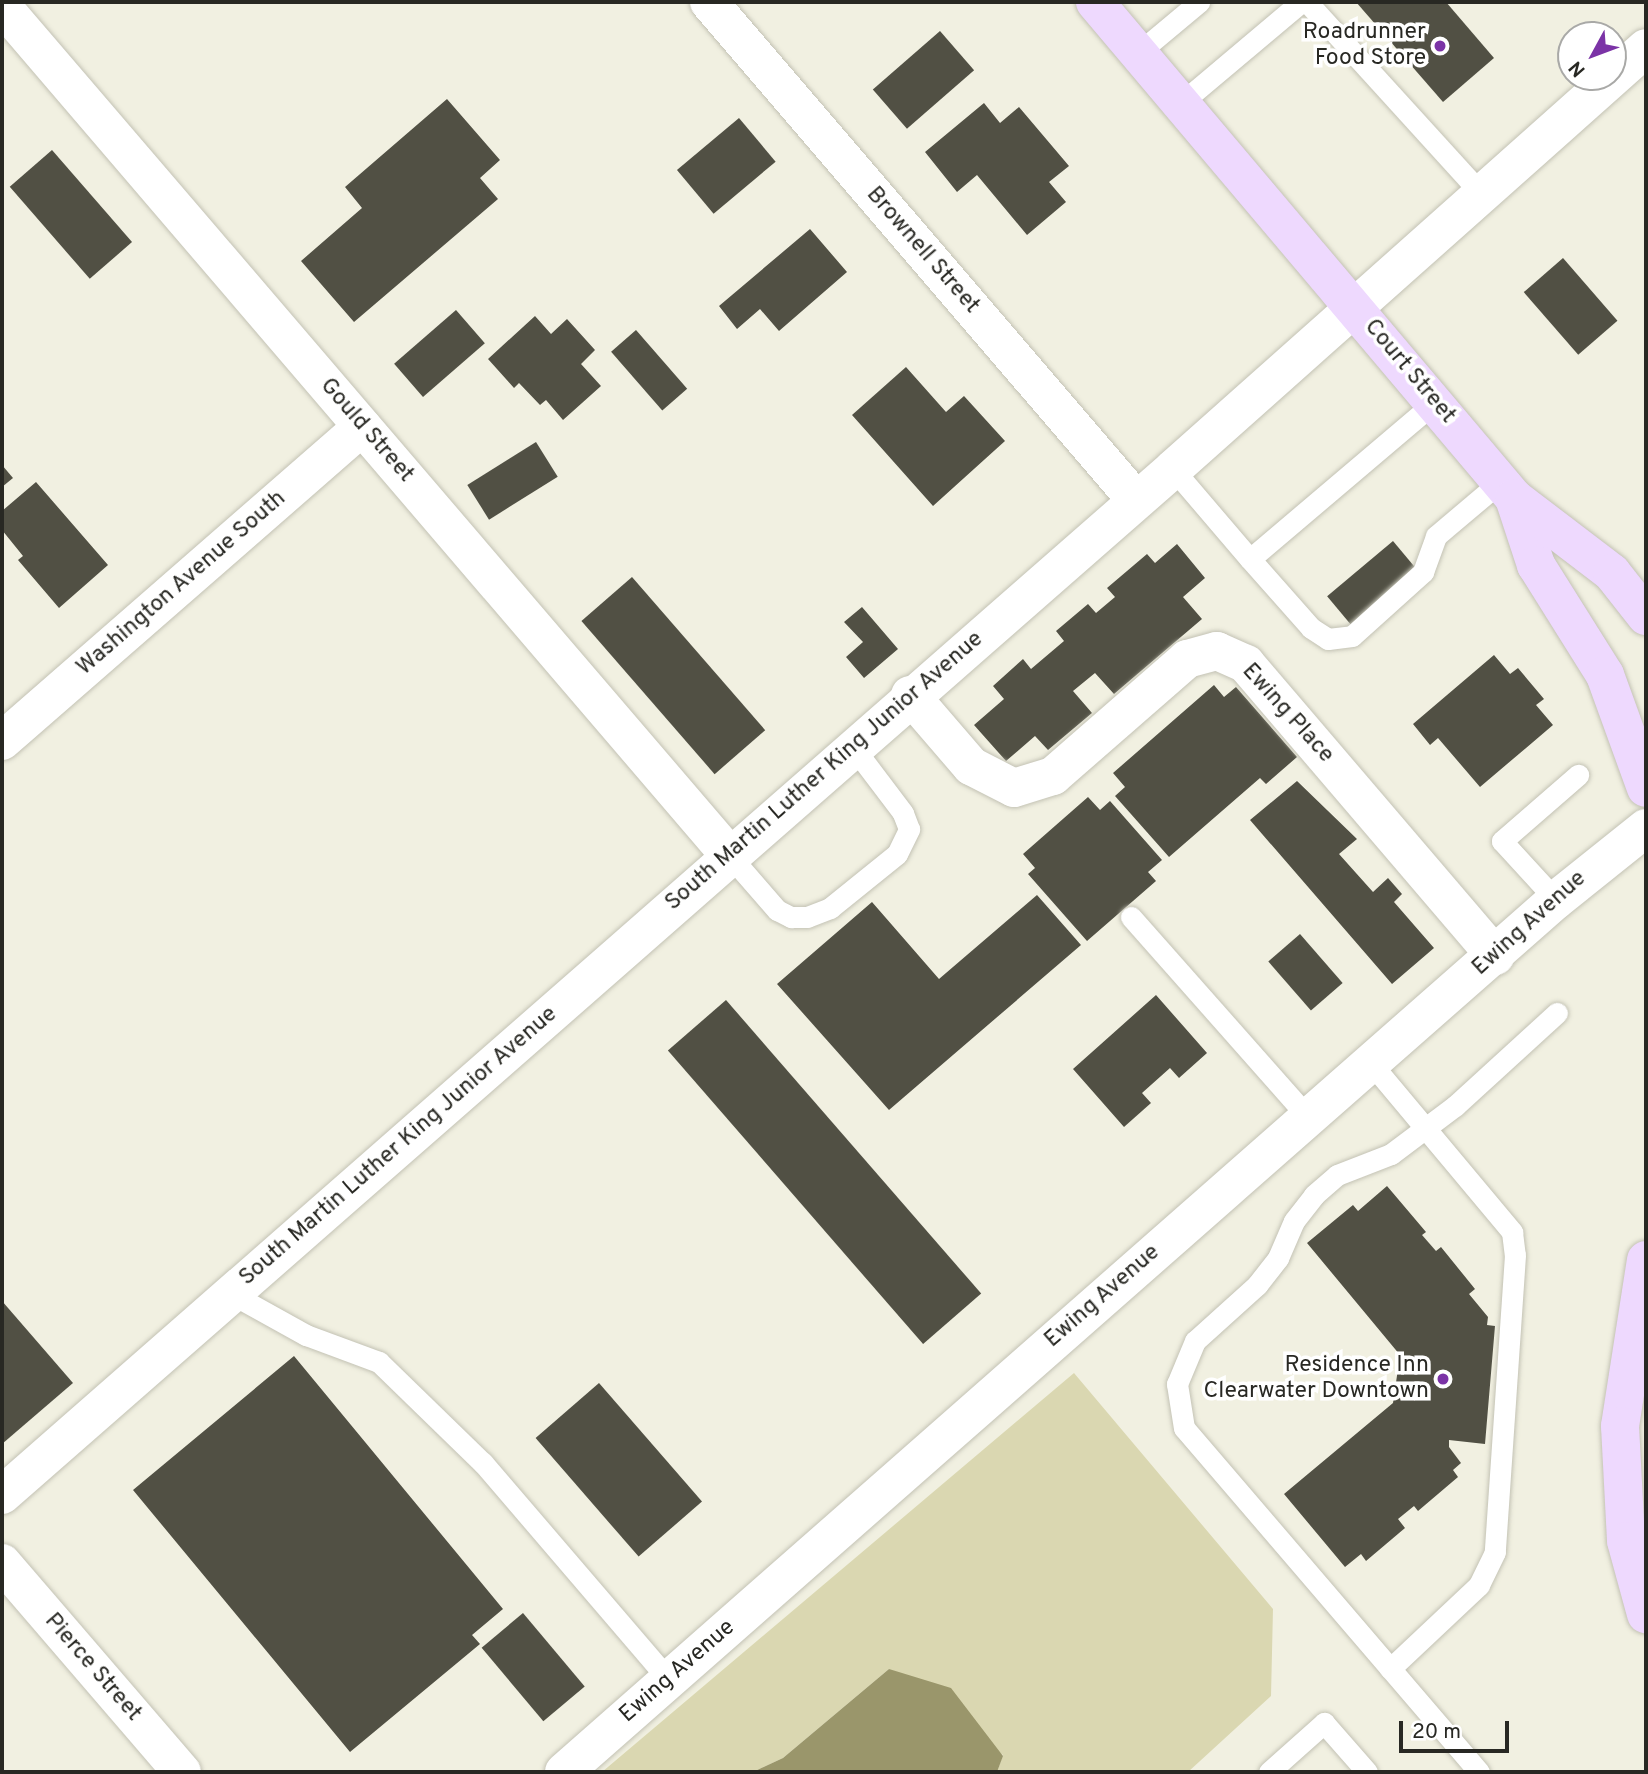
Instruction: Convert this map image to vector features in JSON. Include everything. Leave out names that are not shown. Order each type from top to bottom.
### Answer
[{"type":"main road","name":"Court Street","points":[[1095,2],[1507,489],[1536,565],[1605,675],[1646,788]]},
{"type":"main road","points":[[1507,489],[1612,573],[1645,612]]},
{"type":"main road","points":[[1646,1261],[1620,1426],[1626,1541],[1646,1614]]},
{"type":"street","name":"Brownell Street","points":[[709,2],[1136,500]]},
{"type":"street","name":"Gould Street","points":[[3,4],[730,856]]},
{"type":"street","name":"South Martin Luther King Junior Avenue","points":[[2,1495],[911,695],[1173,469],[1352,306],[1646,48]]},
{"type":"street","name":"Washington Avenue South","points":[[2,741],[362,427]]},
{"type":"street","name":"Ewing Place","points":[[911,695],[971,766],[1014,788],[1053,776],[1187,659],[1217,651],[1246,664],[1495,956]]},
{"type":"street","name":"Ewing Avenue","points":[[564,1772],[1370,1062],[1495,956],[1556,900],[1646,828]]},
{"type":"street","name":"Pierce Street","points":[[2,1563],[182,1772]]},
{"type":"lane","points":[[1138,53],[1199,2]]},
{"type":"lane","points":[[1181,103],[1301,2]]},
{"type":"lane","points":[[1307,2],[1481,193]]},
{"type":"lane","points":[[1250,559],[1435,402]]},
{"type":"lane","points":[[1173,469],[1311,628],[1328,639],[1352,636],[1423,572],[1436,536],[1507,489]]},
{"type":"lane","points":[[730,856],[777,910],[799,917],[830,908],[897,854],[909,829],[903,813],[853,747]]},
{"type":"lane","points":[[1556,900],[1502,841],[1578,775]]},
{"type":"lane","points":[[1131,917],[1308,1117]]},
{"type":"lane","points":[[1479,1772],[1184,1428],[1177,1384],[1195,1341],[1257,1285],[1314,1195],[1337,1175],[1391,1154],[1424,1129],[1557,1013]]},
{"type":"lane","points":[[1370,1062],[1512,1232],[1515,1255],[1495,1552],[1479,1585],[1390,1669]]},
{"type":"lane","points":[[232,1294],[306,1335],[379,1362],[483,1463],[669,1680]]},
{"type":"lane","points":[[1269,1772],[1324,1723],[1367,1772]]},
{"type":"shaded area","points":[[1074,1373],[1273,1609],[1271,1696],[1188,1772],[997,1772],[1003,1755],[889,1669],[783,1758],[753,1772],[602,1772]]},
{"type":"shaded area","points":[[889,1669],[951,1688],[1003,1756],[997,1772],[753,1772],[783,1758]]},
{"type":"building","points":[[1356,2],[1446,2],[1494,58],[1443,102]]},
{"type":"building","points":[[940,31],[974,70],[907,129],[873,89]]},
{"type":"building","points":[[447,99],[500,160],[480,178],[498,199],[354,322],[301,261],[362,208],[345,187]]},
{"type":"building","points":[[984,103],[1000,123],[1019,107],[1069,166],[1049,182],[1066,202],[1027,235],[977,175],[957,192],[925,152]]},
{"type":"building","points":[[739,118],[776,162],[714,214],[677,170]]},
{"type":"building","points":[[52,150],[132,242],[90,279],[10,187]]},
{"type":"building","points":[[810,229],[847,272],[779,331],[760,309],[737,329],[719,306]]},
{"type":"building","points":[[1563,258],[1617,321],[1578,355],[1524,292]]},
{"type":"building","points":[[456,310],[485,343],[423,397],[394,364]]},
{"type":"building","points":[[535,316],[551,334],[567,319],[595,350],[581,364],[601,386],[563,420],[546,400],[540,405],[519,383],[514,388],[488,359]]},
{"type":"building","points":[[636,330],[687,389],[662,411],[611,352]]},
{"type":"building","points":[[906,367],[946,412],[964,396],[1005,441],[933,506],[852,415]]},
{"type":"building","points":[[536,442],[558,477],[489,520],[467,485]]},
{"type":"building","points":[[2,465],[13,478],[2,487]]},
{"type":"building","points":[[36,482],[108,565],[59,608],[18,560],[23,556],[2,530],[2,511]]},
{"type":"building","points":[[1393,541],[1419,572],[1353,627],[1327,596]]},
{"type":"building","points":[[1177,544],[1205,578],[1183,597],[1202,619],[1114,694],[1095,673],[1073,691],[1092,713],[1048,750],[1035,736],[1006,761],[974,725],[1004,699],[993,686],[1023,659],[1031,669],[1064,641],[1056,631],[1088,604],[1096,613],[1115,597],[1107,588],[1147,554],[1155,563]]},
{"type":"building","points":[[632,577],[765,730],[715,774],[581,621]]},
{"type":"building","points":[[862,607],[898,649],[864,678],[846,657],[863,642],[844,622]]},
{"type":"building","points":[[1494,655],[1510,674],[1518,668],[1544,699],[1536,705],[1553,725],[1480,787],[1438,738],[1430,745],[1413,724]]},
{"type":"building","points":[[1214,685],[1224,697],[1236,687],[1297,757],[1266,784],[1260,778],[1169,857],[1115,796],[1125,787],[1113,773]]},
{"type":"building","points":[[1297,781],[1357,839],[1339,854],[1373,892],[1388,878],[1402,894],[1394,902],[1434,948],[1392,984],[1250,820]]},
{"type":"building","points":[[1088,797],[1100,810],[1110,801],[1162,860],[1148,872],[1156,881],[1087,941],[1028,874],[1035,868],[1023,854]]},
{"type":"building","points":[[1037,895],[1081,945],[889,1110],[777,984],[872,902],[939,979]]},
{"type":"building","points":[[1300,934],[1343,983],[1311,1011],[1268,962]]},
{"type":"building","points":[[1156,995],[1207,1053],[1179,1078],[1170,1068],[1142,1093],[1151,1103],[1124,1127],[1073,1069]]},
{"type":"building","points":[[726,1000],[981,1294],[923,1344],[668,1051]]},
{"type":"building","name":"Residence Inn Clearwater Downtown","points":[[1387,1186],[1426,1232],[1422,1235],[1436,1251],[1441,1247],[1475,1289],[1469,1294],[1488,1317],[1487,1325],[1495,1326],[1485,1444],[1449,1440],[1449,1447],[1461,1463],[1453,1470],[1458,1477],[1418,1511],[1414,1506],[1398,1519],[1405,1528],[1366,1561],[1361,1554],[1345,1567],[1284,1494],[1393,1403],[1400,1355],[1307,1243],[1353,1205],[1358,1211]]},
{"type":"building","points":[[2,1301],[73,1383],[2,1444]]},
{"type":"building","points":[[294,1356],[503,1609],[472,1635],[480,1644],[350,1752],[133,1490]]},
{"type":"building","points":[[599,1383],[702,1501],[639,1557],[536,1438]]},
{"type":"building","points":[[523,1613],[585,1687],[543,1721],[482,1648]]},
{"type":"place","name":"Roadrunner Food Store","points":[[1440,46]]},
{"type":"place","name":"Residence Inn Clearwater Downtown","points":[[1443,1379]]}]
